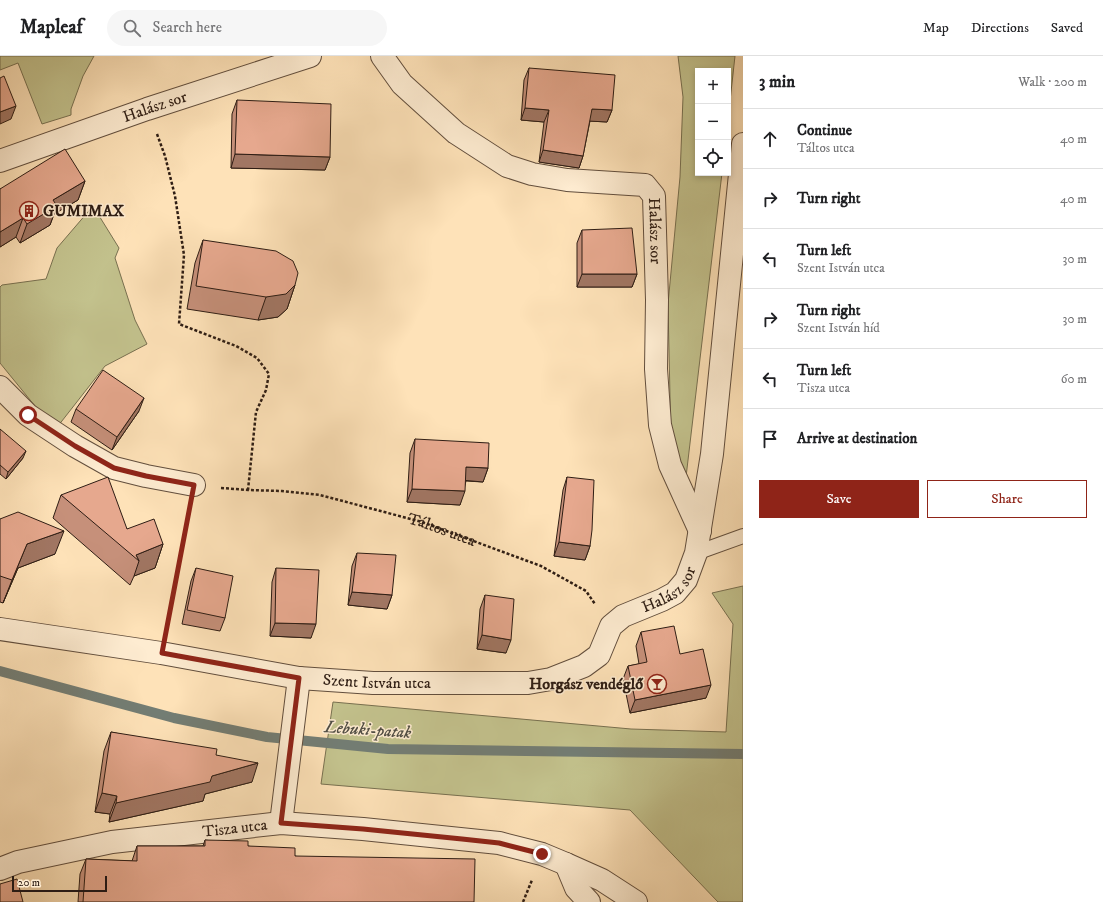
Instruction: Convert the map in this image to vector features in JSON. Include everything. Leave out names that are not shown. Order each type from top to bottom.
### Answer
[{"type":"street","name":"Halász sor","points":[[0,161],[147,109],[310,56]]},
{"type":"street","name":"Halász sor","points":[[382,56],[402,84],[456,133],[507,166],[532,174],[566,180],[645,186],[654,196],[657,300],[656,369],[660,425],[670,465],[700,531]]},
{"type":"street","name":"Halász sor","points":[[611,626],[623,616],[675,593],[686,580],[696,553],[712,454],[743,144]]},
{"type":"street","points":[[0,387],[28,415],[75,446],[114,468],[194,485]]},
{"type":"street","name":"Szent István utca","points":[[0,629],[162,653],[299,678],[373,683],[528,683],[550,679],[584,666],[599,655],[611,626]]},
{"type":"street","points":[[281,823],[299,678]]},
{"type":"street","name":"Tisza utca","points":[[0,869],[18,862],[112,842],[281,823],[363,829],[499,843],[542,854],[566,864],[602,880],[636,902]]},
{"type":"street","points":[[566,864],[576,888],[589,902]]},
{"type":"lane","points":[[696,553],[743,536]]},
{"type":"path","name":"Táltos utca","points":[[147,109],[165,156],[174,196],[184,255],[180,324],[236,346],[257,358],[269,374],[266,390],[256,412],[248,490],[282,491],[320,495],[422,522],[478,542],[541,566],[586,591],[611,626]]},
{"type":"path","points":[[162,653],[194,485]]},
{"type":"shaded area","points":[[0,56],[94,56],[83,76],[71,109],[71,115],[42,124],[18,63],[0,70]]},
{"type":"shaded area","points":[[678,56],[735,56],[731,92],[731,68],[695,68],[695,176],[722,176],[686,477],[671,443],[668,304],[680,177],[683,97]]},
{"type":"shaded area","points":[[93,206],[119,248],[115,258],[135,320],[147,344],[105,366],[58,426],[35,406],[0,363],[0,287],[2,285],[46,279],[57,248]]},
{"type":"shaded area","points":[[743,586],[743,902],[718,902],[630,810],[321,784],[333,702],[631,729],[726,732],[733,624],[712,593]]},
{"type":"building","points":[[529,68],[615,75],[612,110],[592,109],[583,156],[543,150],[549,110],[525,108]]},
{"type":"building","points":[[4,76],[16,106],[0,112],[0,78]]},
{"type":"building","points":[[237,100],[331,104],[330,157],[235,154]]},
{"type":"building","points":[[65,149],[85,181],[53,200],[57,206],[27,224],[23,218],[0,232],[0,189]]},
{"type":"building","points":[[632,228],[637,274],[582,274],[582,230]]},
{"type":"building","points":[[203,240],[276,251],[293,261],[298,273],[295,285],[286,294],[266,297],[196,286]]},
{"type":"building","points":[[103,370],[144,398],[117,437],[76,409]]},
{"type":"building","points":[[0,429],[26,451],[8,472],[0,465]]},
{"type":"building","points":[[415,439],[489,443],[488,468],[466,467],[465,491],[412,489]]},
{"type":"building","points":[[108,477],[127,529],[154,519],[163,544],[136,555],[139,561],[61,495]]},
{"type":"building","points":[[567,477],[594,480],[590,546],[559,542]]},
{"type":"building","points":[[18,512],[64,531],[27,544],[12,580],[0,576],[0,519]]},
{"type":"building","points":[[357,553],[396,555],[392,595],[352,592]]},
{"type":"building","points":[[196,568],[233,576],[225,618],[187,610]]},
{"type":"building","points":[[276,568],[319,570],[316,624],[275,623]]},
{"type":"building","points":[[485,595],[514,599],[511,640],[482,635]]},
{"type":"building","points":[[674,626],[680,654],[703,649],[711,685],[635,700],[628,666],[647,662],[641,632]]},
{"type":"building","points":[[111,732],[217,749],[216,755],[258,763],[212,776],[210,782],[116,803],[117,796],[102,793]]},
{"type":"building","points":[[205,840],[248,841],[248,846],[295,848],[295,856],[475,859],[474,902],[83,902],[86,859],[137,861],[137,846],[205,846]]},
{"type":"building","points":[[17,879],[23,902],[0,902],[0,884]]},
{"type":"waterway","name":"Lebuki-patak","points":[[0,671],[174,718],[267,737],[388,749],[743,754]]},
{"type":"place","name":"GUMIMAX","points":[[29,211]]},
{"type":"place","name":"Horgász vendéglő","points":[[657,684]]},
{"type":"route","points":[[28,415],[75,446],[114,468],[194,485],[162,653],[299,678],[281,823],[363,829],[499,843],[542,854]]}]
